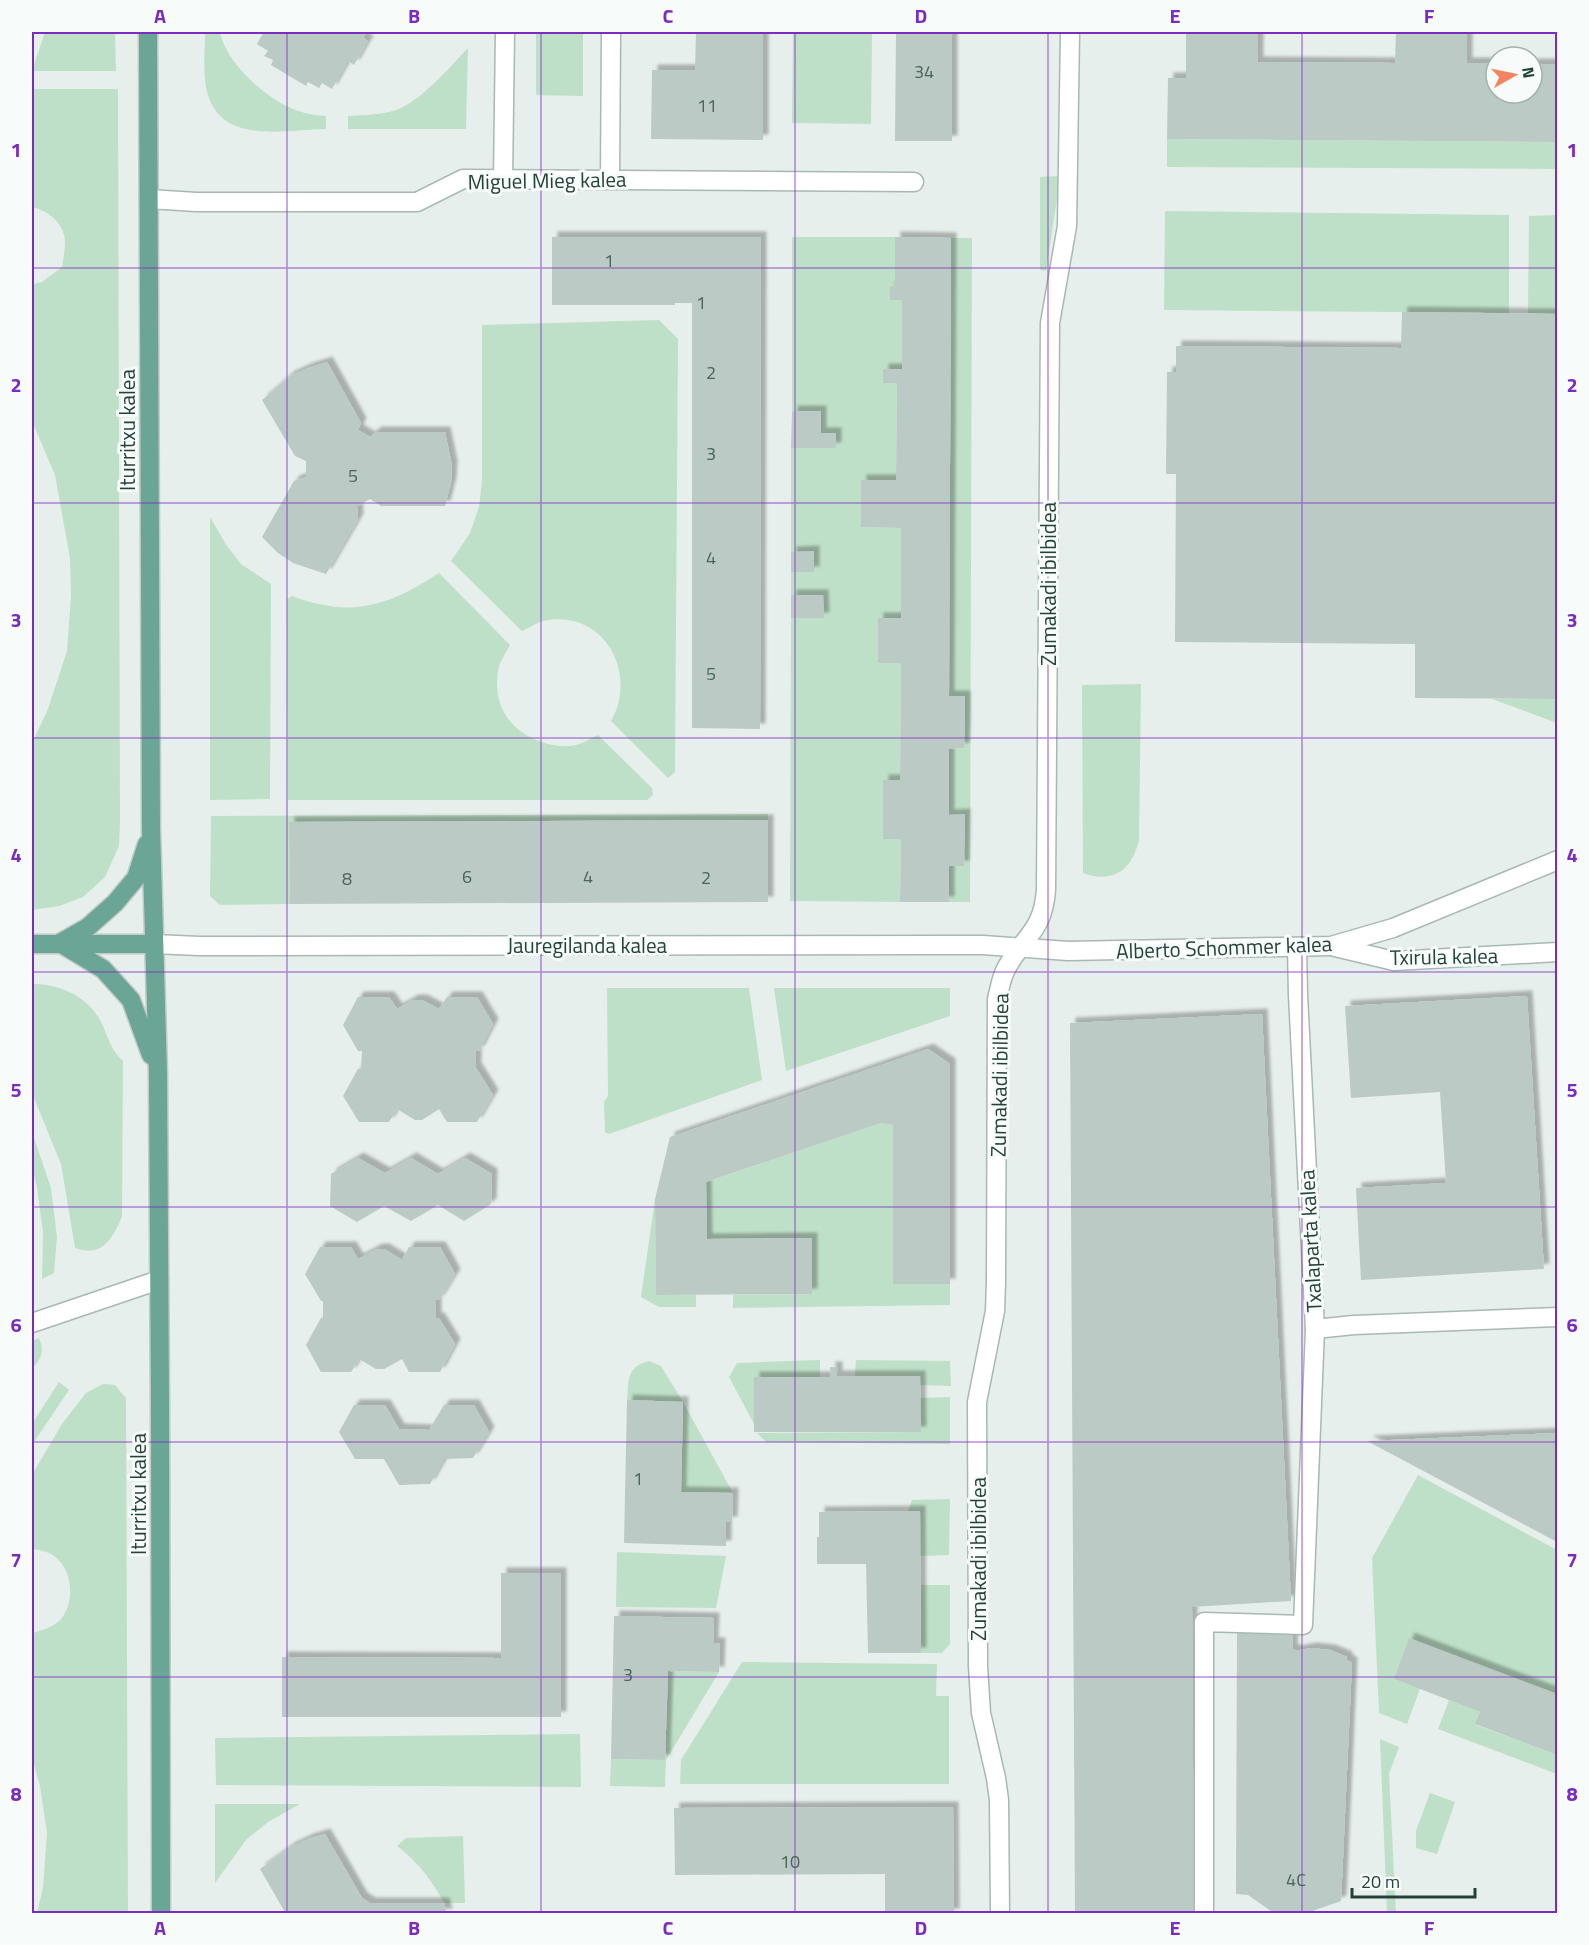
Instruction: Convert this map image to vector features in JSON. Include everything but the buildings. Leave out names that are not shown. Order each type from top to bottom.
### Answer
[{"type":"main road","name":"Iturritxu kalea","points":[[148,32],[151,829],[158,1074],[161,1914]]},
{"type":"main road","name":"Iturritxu kalea","points":[[60,943],[88,927],[115,903],[136,878],[151,829]]},
{"type":"main road","name":"Iturritxu kalea","points":[[60,943],[103,969],[131,1000],[158,1074]]},
{"type":"main road","name":"Iturritxu kalea","points":[[32,944],[154,944]]},
{"type":"street","points":[[503,179],[505,32]]},
{"type":"street","points":[[610,179],[611,32]]},
{"type":"street","name":"Zumakadi ibilbidea","points":[[1000,1914],[999,1800],[981,1713],[978,1666],[978,1402],[995,1311],[996,1292],[997,999],[1002,978],[1019,947],[1039,923],[1045,905],[1050,322],[1067,226],[1070,32]]},
{"type":"street","name":"Miguel Mieg kalea","points":[[149,199],[196,202],[417,202],[463,179],[914,182]]},
{"type":"street","name":"Alberto Schommer kalea","points":[[1019,947],[1068,951],[1331,946],[1393,928],[1557,860]]},
{"type":"street","name":"Jauregilanda kalea","points":[[154,944],[199,946],[954,945],[1019,947]]},
{"type":"street","name":"Txirula kalea","points":[[1331,946],[1394,961],[1557,952]]},
{"type":"street","name":"Txalaparta kalea","points":[[1297,947],[1315,1329],[1354,1325],[1557,1317]]},
{"type":"street","points":[[32,1323],[159,1280]]},
{"type":"street","points":[[1203,1914],[1204,1622],[1303,1625],[1315,1329]]},
{"type":"green space","points":[[45,32],[115,32],[116,71],[32,71]]},
{"type":"green space","points":[[205,32],[220,32],[231,57],[264,92],[290,108],[326,116],[326,129],[272,132],[237,126],[223,119],[213,106],[206,87]]},
{"type":"green space","points":[[536,32],[583,32],[583,96],[536,95]]},
{"type":"green space","points":[[793,33],[872,34],[871,124],[792,123]]},
{"type":"green space","points":[[468,48],[466,129],[348,129],[348,116],[390,112],[415,100]]},
{"type":"green space","points":[[32,89],[118,89],[120,824],[119,846],[105,877],[83,897],[59,906],[32,910],[32,743],[48,709],[67,651],[71,596],[70,558],[55,475],[32,421],[32,284],[42,282],[62,267],[65,236],[55,219],[44,211],[32,207]]},
{"type":"green space","points":[[1167,139],[1557,142],[1557,169],[1167,167]]},
{"type":"green space","points":[[1058,176],[1057,199],[1046,271],[1040,270],[1040,177]]},
{"type":"green space","points":[[1165,211],[1509,215],[1509,313],[1164,310]]},
{"type":"green space","points":[[1557,215],[1557,314],[1528,313],[1529,216]]},
{"type":"green space","points":[[792,237],[895,237],[895,287],[890,287],[890,299],[902,300],[902,369],[883,370],[883,383],[897,383],[896,480],[861,527],[901,528],[901,618],[878,618],[878,663],[901,663],[900,780],[883,780],[883,838],[901,839],[900,902],[790,901],[791,618],[824,617],[823,595],[791,595],[791,572],[814,572],[814,552],[791,552],[791,448],[836,448],[836,433],[821,433],[820,411],[792,411]]},
{"type":"green space","points":[[951,238],[972,238],[970,902],[949,902],[949,866],[964,866],[965,815],[949,815],[949,749],[964,748],[965,723],[949,696]]},
{"type":"green space","points":[[659,320],[678,339],[675,772],[668,778],[611,721],[619,702],[621,683],[618,664],[610,648],[598,634],[583,624],[564,620],[543,621],[522,631],[451,561],[470,533],[479,507],[482,481],[482,325]]},
{"type":"green space","points":[[210,517],[241,564],[271,584],[270,799],[210,800]]},
{"type":"green space","points":[[439,573],[510,645],[500,664],[497,684],[502,708],[515,727],[536,740],[558,746],[576,745],[598,735],[652,788],[653,795],[647,800],[288,800],[287,599],[292,596],[313,603],[333,606],[368,606],[402,594]]},
{"type":"green space","points":[[1141,684],[1139,840],[1136,850],[1132,859],[1120,872],[1103,877],[1083,873],[1082,685]]},
{"type":"green space","points":[[1492,699],[1557,699],[1557,723]]},
{"type":"green space","points":[[768,814],[768,820],[289,822],[290,904],[220,905],[210,896],[211,816]]},
{"type":"green space","points":[[32,984],[62,989],[87,1004],[100,1020],[112,1046],[123,1061],[122,1217],[110,1239],[99,1248],[92,1250],[75,1248],[61,1164],[32,1093]]},
{"type":"green space","points":[[607,988],[749,988],[762,1080],[609,1134],[605,1132],[604,1102],[608,1096]]},
{"type":"green space","points":[[774,988],[950,988],[950,1016],[786,1071]]},
{"type":"green space","points":[[881,1123],[893,1125],[893,1283],[950,1284],[950,1305],[733,1308],[733,1295],[812,1294],[812,1238],[707,1239],[706,1182]]},
{"type":"green space","points":[[32,1132],[51,1188],[57,1237],[54,1273],[42,1279],[43,1233],[32,1168]]},
{"type":"green space","points":[[655,1199],[656,1295],[696,1295],[696,1307],[659,1307],[641,1297]]},
{"type":"green space","points":[[39,1338],[42,1348],[41,1355],[32,1369],[32,1341]]},
{"type":"green space","points":[[820,1360],[820,1377],[754,1377],[754,1424],[729,1377],[737,1363]]},
{"type":"green space","points":[[856,1360],[950,1361],[951,1386],[920,1385],[920,1376],[855,1376]]},
{"type":"green space","points":[[649,1361],[661,1366],[683,1402],[627,1400],[632,1371]]},
{"type":"green space","points":[[59,1382],[69,1390],[32,1445],[32,1424]]},
{"type":"green space","points":[[103,1384],[115,1385],[126,1398],[128,1913],[37,1913],[43,1888],[47,1833],[40,1786],[32,1757],[32,1633],[43,1630],[61,1619],[68,1604],[70,1586],[65,1569],[54,1556],[32,1549],[32,1475],[62,1424],[86,1393]]},
{"type":"green space","points":[[950,1397],[950,1444],[766,1442],[757,1433],[920,1432],[920,1398]]},
{"type":"green space","points":[[683,1402],[733,1493],[681,1492]]},
{"type":"green space","points":[[1418,1475],[1557,1550],[1557,1694],[1409,1639],[1394,1679],[1420,1689],[1407,1724],[1379,1713],[1372,1558]]},
{"type":"green space","points":[[950,1499],[949,1555],[920,1556],[920,1512],[908,1512],[912,1500]]},
{"type":"green space","points":[[617,1552],[726,1556],[716,1608],[616,1607]]},
{"type":"green space","points":[[921,1585],[950,1585],[950,1644],[942,1653],[921,1653]]},
{"type":"green space","points":[[742,1662],[937,1664],[936,1696],[949,1696],[949,1784],[680,1784],[681,1760]]},
{"type":"green space","points":[[668,1671],[719,1672],[666,1760],[665,1787],[610,1786],[611,1759],[665,1760]]},
{"type":"green space","points":[[1449,1700],[1480,1712],[1476,1725],[1557,1755],[1557,1774],[1438,1729]]},
{"type":"green space","points":[[580,1734],[581,1787],[216,1785],[215,1738]]},
{"type":"green space","points":[[1380,1739],[1399,1747],[1389,1774],[1396,1913],[1387,1913]]},
{"type":"green space","points":[[1430,1793],[1455,1802],[1437,1854],[1416,1848],[1416,1831]]},
{"type":"green space","points":[[215,1804],[300,1804],[268,1822],[246,1840],[215,1883]]},
{"type":"green space","points":[[463,1836],[465,1903],[444,1903],[424,1872],[397,1846],[406,1838]]}]
